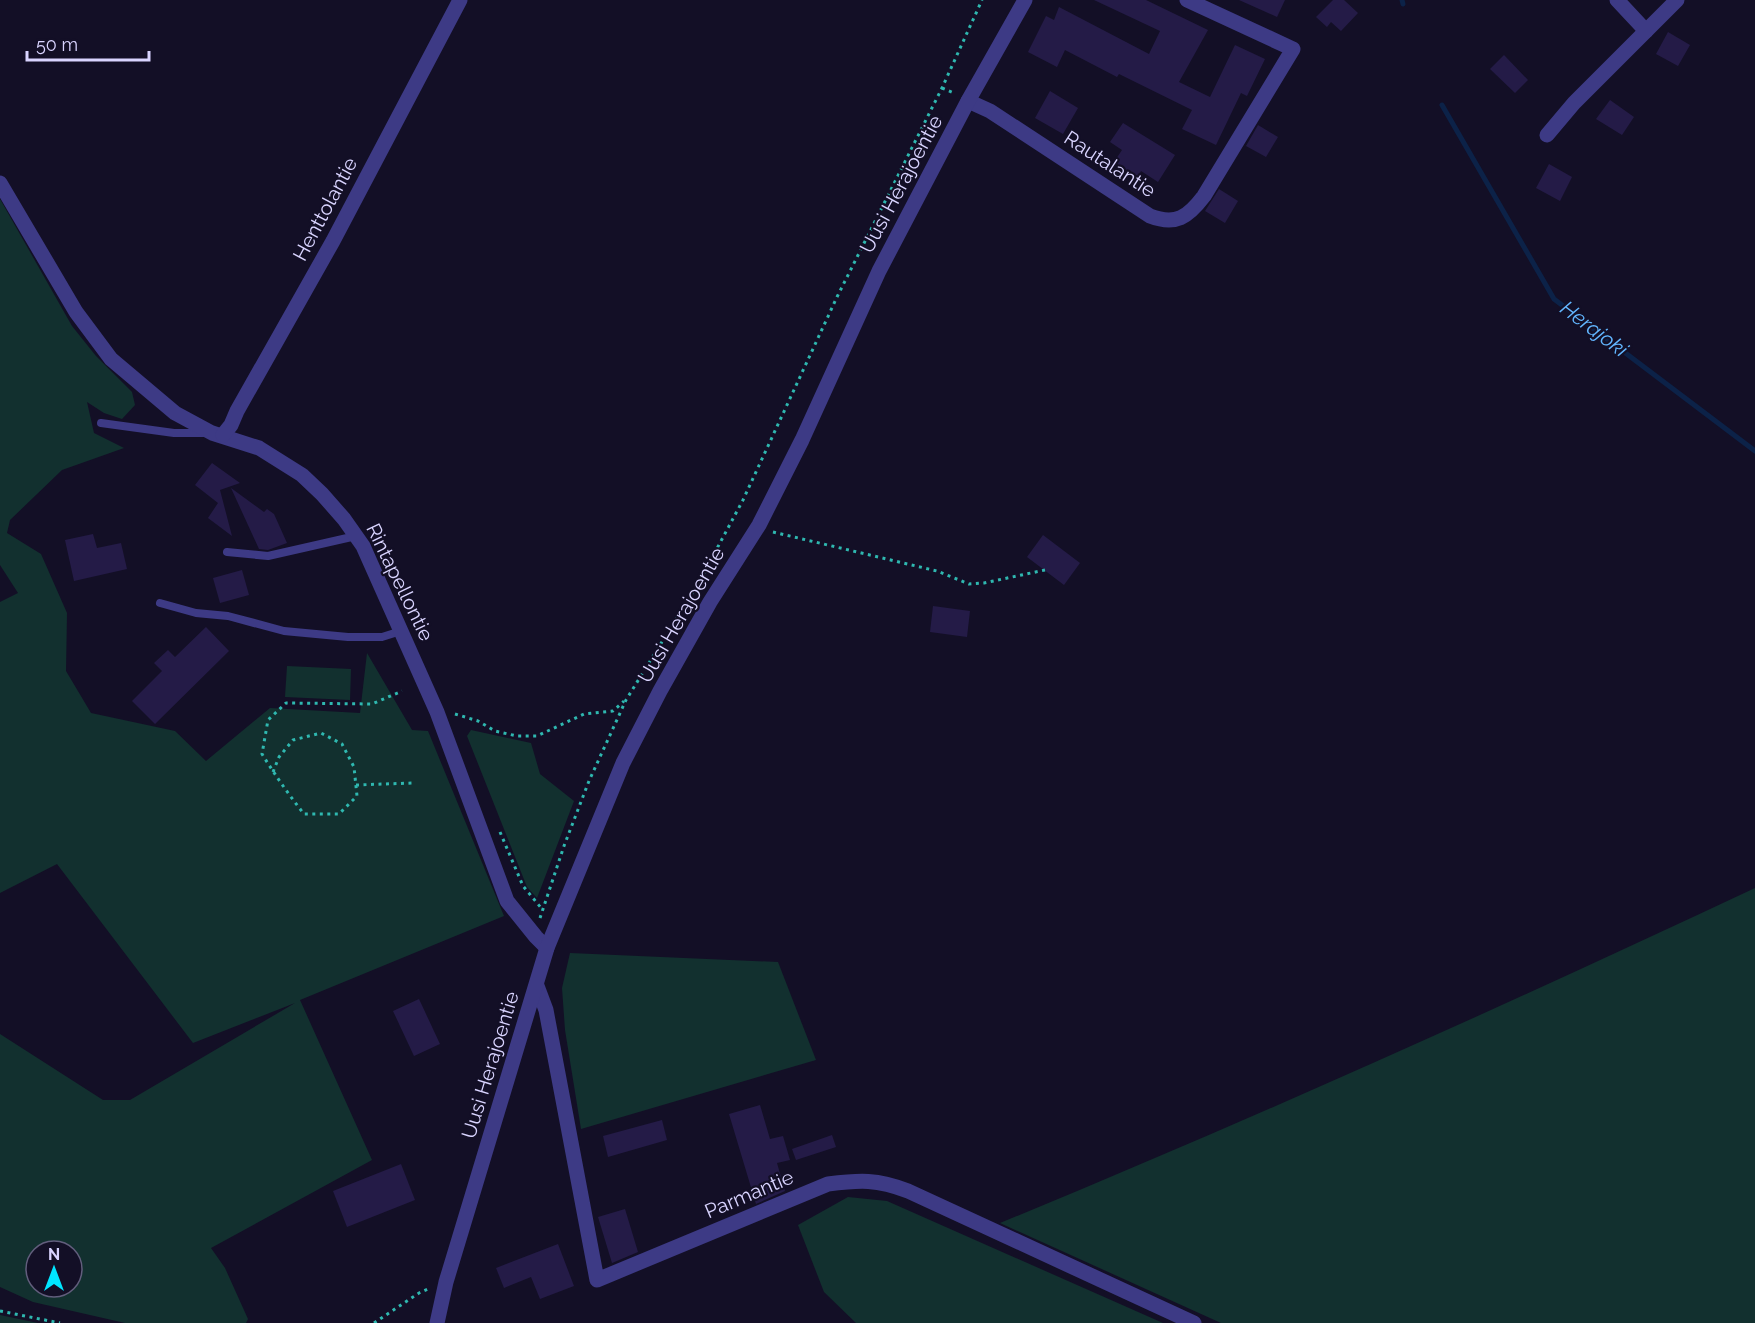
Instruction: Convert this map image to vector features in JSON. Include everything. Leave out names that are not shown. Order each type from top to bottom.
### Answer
[{"type":"street","name":"Henttolantie","points":[[218,434],[231,425],[333,241],[460,0]]},
{"type":"street","name":"Uusi Herajoentie","points":[[437,1323],[446,1282],[547,948],[628,753],[710,602],[759,525],[802,440],[879,271],[968,101],[1025,0]]},
{"type":"street","name":"Rautalantie","points":[[968,101],[990,111],[1150,216],[1161,220],[1174,220],[1184,216],[1204,196],[1293,49],[1188,0]]},
{"type":"street","points":[[1617,0],[1646,31]]},
{"type":"street","points":[[1547,135],[1574,103],[1677,0]]},
{"type":"street","name":"Rintapellontie","points":[[0,183],[76,312],[111,359],[175,412],[218,434],[259,448],[302,475],[322,494],[356,536],[363,546],[437,712],[507,901],[547,948]]},
{"type":"street","name":"Parmantie","points":[[537,986],[546,1010],[597,1280],[828,1184],[861,1180],[888,1183],[908,1191],[1194,1323]]},
{"type":"lane","points":[[101,423],[174,434],[218,434]]},
{"type":"lane","points":[[227,552],[268,556],[356,536]]},
{"type":"lane","points":[[160,603],[196,613],[228,616],[284,631],[348,637],[382,637],[401,631]]},
{"type":"path","points":[[536,937],[542,909],[564,846],[589,781],[626,700],[699,582],[743,500],[837,297],[975,21],[982,0]]},
{"type":"path","points":[[759,525],[780,534],[937,571],[969,584],[1045,570]]},
{"type":"path","points":[[273,772],[279,757],[293,740],[321,733],[342,744],[354,767],[357,796],[339,814],[304,814],[273,772],[262,754],[268,720],[286,703],[372,704],[402,691]]},
{"type":"path","points":[[447,712],[478,721],[495,731],[517,736],[537,736],[584,714],[613,711],[626,700]]},
{"type":"path","points":[[356,785],[412,783]]},
{"type":"path","points":[[374,1323],[419,1293],[446,1282]]},
{"type":"path","points":[[0,1311],[60,1323]]},
{"type":"green space","points":[[0,199],[72,326],[96,356],[132,392],[135,405],[122,419],[104,413],[87,402],[94,433],[124,448],[62,470],[10,520],[7,533],[41,554],[67,613],[66,671],[91,713],[175,731],[206,761],[270,708],[360,713],[367,653],[412,730],[428,731],[504,916],[300,1000],[372,1160],[211,1248],[225,1268],[248,1319],[246,1323],[125,1323],[26,1299],[84,1299],[84,1239],[24,1239],[24,1298],[0,1287],[0,1034],[103,1100],[130,1100],[295,1003],[193,1043],[57,864],[0,893],[0,602],[18,593],[0,565]]},
{"type":"green space","points":[[287,666],[351,669],[350,700],[285,697]]},
{"type":"green space","points":[[471,730],[531,743],[540,774],[574,801],[537,898],[527,887],[467,736]]},
{"type":"green space","points":[[1755,888],[1755,1323],[1221,1323],[1000,1223],[1380,1060]]},
{"type":"green space","points":[[570,953],[778,962],[816,1060],[581,1129],[565,1030],[562,988]]},
{"type":"green space","points":[[848,1197],[887,1201],[1163,1323],[856,1323],[824,1292],[798,1225]]},
{"type":"green space","points":[[0,1315],[38,1323],[0,1323]]},
{"type":"building","points":[[1094,0],[1146,0],[1208,30],[1179,82],[1210,97],[1235,45],[1265,59],[1247,96],[1241,93],[1216,145],[1182,129],[1192,110],[1119,74],[1117,77],[1065,50],[1057,67],[1028,52],[1046,16],[1054,20],[1059,7],[1149,54],[1160,31]]},
{"type":"building","points":[[1239,0],[1285,0],[1277,17]]},
{"type":"building","points":[[1333,0],[1344,0],[1358,13],[1341,31],[1331,22],[1327,27],[1316,17]]},
{"type":"building","points":[[1668,32],[1690,45],[1678,66],[1656,54]]},
{"type":"building","points":[[1504,55],[1528,80],[1515,93],[1490,69]]},
{"type":"building","points":[[1050,91],[1078,108],[1063,134],[1035,118]]},
{"type":"building","points":[[1610,100],[1634,117],[1622,135],[1596,119]]},
{"type":"building","points":[[1123,123],[1175,155],[1158,182],[1141,171],[1138,177],[1114,162],[1122,150],[1110,142]]},
{"type":"building","points":[[1258,125],[1278,137],[1266,157],[1246,146]]},
{"type":"building","points":[[1549,164],[1572,177],[1560,201],[1536,188]]},
{"type":"building","points":[[1219,189],[1238,201],[1225,223],[1205,211]]},
{"type":"building","points":[[212,463],[240,483],[220,490],[232,536],[208,518],[218,503],[195,485]]},
{"type":"building","points":[[231,488],[264,512],[267,509],[274,514],[287,543],[268,550],[259,549]]},
{"type":"building","points":[[93,534],[97,548],[121,543],[127,569],[74,581],[65,540]]},
{"type":"building","points":[[1043,535],[1080,563],[1064,585],[1027,557]]},
{"type":"building","points":[[242,570],[249,595],[220,603],[213,578]]},
{"type":"building","points":[[933,606],[970,611],[967,637],[930,632]]},
{"type":"building","points":[[206,627],[229,651],[155,724],[132,701],[162,671],[154,663],[168,650],[175,657]]},
{"type":"building","points":[[419,999],[440,1044],[414,1056],[393,1011]]},
{"type":"building","points":[[760,1105],[770,1139],[783,1136],[790,1160],[777,1163],[785,1191],[756,1204],[729,1114]]},
{"type":"building","points":[[662,1120],[667,1140],[608,1157],[603,1136]]},
{"type":"building","points":[[832,1135],[836,1147],[796,1160],[792,1149]]},
{"type":"building","points":[[401,1164],[415,1200],[347,1227],[333,1191]]},
{"type":"building","points":[[625,1209],[638,1252],[612,1263],[598,1217]]},
{"type":"building","points":[[558,1244],[574,1286],[540,1299],[531,1277],[504,1288],[496,1268]]},
{"type":"waterway","name":"Herajoki","points":[[1402,0],[1403,4]]},
{"type":"waterway","name":"Herajoki","points":[[1442,105],[1554,299],[1755,451]]}]
